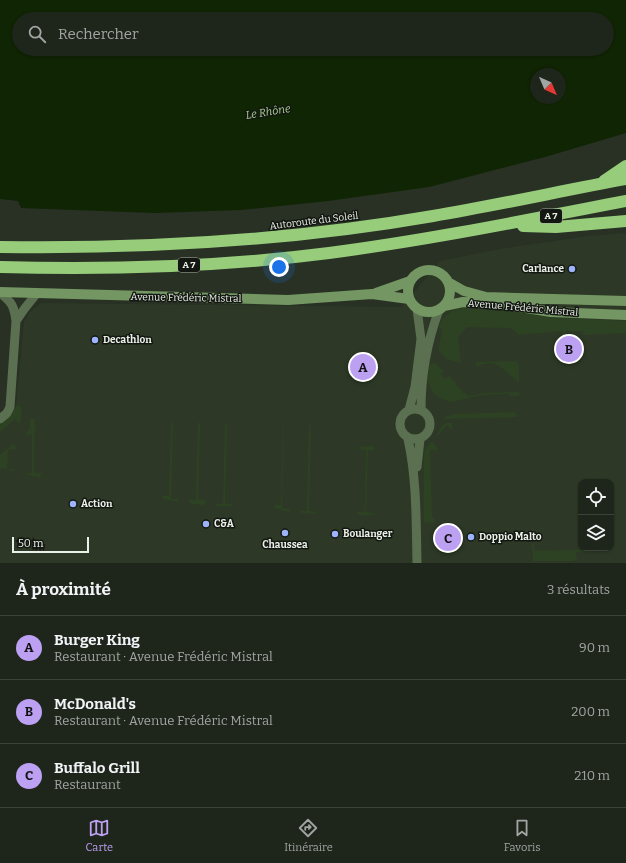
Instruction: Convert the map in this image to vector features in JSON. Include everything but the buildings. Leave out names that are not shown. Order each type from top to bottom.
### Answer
[{"type":"highway","points":[[600,184],[626,166]]},
{"type":"highway","name":"Autoroute du Soleil","points":[[0,247],[108,247],[167,245],[270,238],[432,216],[626,179]]},
{"type":"highway","name":"A 7","points":[[0,267],[131,267],[266,260],[378,246],[500,226],[626,201]]},
{"type":"highway","points":[[500,226],[556,227],[626,221]]},
{"type":"main road","points":[[427,270],[438,272],[448,282],[450,292],[448,301],[442,308],[431,313],[417,309],[413,306],[409,299],[408,291],[410,281],[417,274],[427,270]]},
{"type":"main road","name":"Avenue Frédéric Mistral","points":[[372,294],[410,281]]},
{"type":"main road","name":"Avenue Frédéric Mistral","points":[[448,282],[464,291],[486,297],[626,301]]},
{"type":"main road","name":"Avenue Frédéric Mistral","points":[[0,292],[288,300],[372,294],[409,299]]},
{"type":"main road","name":"Avenue Frédéric Mistral","points":[[442,308],[463,302],[495,304],[551,312],[626,315]]},
{"type":"street","points":[[0,292],[10,301],[14,308],[16,321],[10,407],[7,413],[0,419]]},
{"type":"street","points":[[16,321],[25,308],[38,294]]},
{"type":"street","points":[[421,410],[422,378],[432,327],[442,308]]},
{"type":"street","points":[[409,410],[415,387],[421,339],[417,309]]},
{"type":"street","points":[[419,353],[428,349]]},
{"type":"street","points":[[409,410],[421,410],[427,415],[430,423],[428,433],[420,439],[408,439],[402,434],[399,426],[402,415],[409,410]]},
{"type":"street","points":[[408,439],[414,463],[417,563]]},
{"type":"street","points":[[415,480],[420,439]]},
{"type":"shaded area","points":[[626,233],[626,563],[0,563],[0,425],[10,416],[16,406],[24,322],[30,312],[41,303],[402,307],[440,261],[500,249],[588,236]]},
{"type":"shaded area","points":[[462,308],[517,312],[554,318],[626,321],[626,332],[583,335],[583,331],[566,331],[566,335],[562,335],[561,331],[519,335],[511,328],[467,327],[458,336],[461,363],[447,359],[439,351],[442,331],[439,325],[449,314]]},
{"type":"shaded area","points":[[516,361],[519,364],[519,382],[500,366],[495,364],[490,363],[476,367],[476,362]]},
{"type":"shaded area","points":[[435,363],[444,371],[441,374],[445,379],[449,376],[468,396],[484,393],[519,392],[520,394],[518,396],[511,396],[509,394],[482,395],[451,402],[444,400],[432,391],[428,382],[429,365]]},
{"type":"shaded area","points":[[17,405],[22,408],[20,424],[15,419],[0,432],[0,425],[10,416]]},
{"type":"shaded area","points":[[515,412],[518,417],[443,419],[447,416],[456,414]]},
{"type":"shaded area","points":[[30,419],[35,419],[34,473],[42,473],[40,478],[25,474],[32,473],[32,435],[25,434],[30,429]]},
{"type":"shaded area","points":[[171,422],[173,423],[171,499],[178,499],[179,502],[163,499],[162,496],[169,496]]},
{"type":"shaded area","points":[[198,423],[200,423],[198,500],[206,500],[204,505],[192,504],[189,502],[189,500],[196,500]]},
{"type":"shaded area","points":[[225,423],[227,424],[225,504],[232,504],[232,506],[216,506],[216,504],[223,504]]},
{"type":"shaded area","points":[[446,423],[452,423],[452,430],[447,425],[432,442],[437,447],[437,450],[430,450],[432,518],[435,518],[435,522],[424,523],[424,454],[427,447]]},
{"type":"shaded area","points":[[283,425],[282,508],[290,509],[288,512],[275,508],[273,505],[281,505]]},
{"type":"shaded area","points":[[309,425],[311,425],[309,511],[316,512],[315,514],[302,513],[300,511],[307,511]]},
{"type":"shaded area","points":[[13,444],[15,445],[16,449],[8,449],[7,469],[15,469],[14,471],[0,468],[0,455]]},
{"type":"shaded area","points":[[374,446],[375,450],[368,450],[366,512],[374,513],[372,515],[358,515],[357,512],[365,512],[366,450],[358,449],[359,447]]},
{"type":"shaded area","points":[[534,543],[534,551],[578,550],[578,551],[603,551],[576,552],[577,560],[571,561],[533,561],[532,544]]},
{"type":"water","name":"Le Rhône","points":[[0,0],[626,0],[626,133],[545,157],[429,187],[328,201],[241,210],[155,213],[21,208],[18,201],[0,199]]},
{"type":"place","name":"Carlance","points":[[572,269]]},
{"type":"place","name":"Decathlon","points":[[95,340]]},
{"type":"place","name":"McDonald's","points":[[569,349]]},
{"type":"place","name":"Burger King","points":[[363,367]]},
{"type":"place","name":"Action","points":[[73,504]]},
{"type":"place","name":"C&A","points":[[206,524]]},
{"type":"place","name":"Chaussea","points":[[285,533]]},
{"type":"place","name":"Boulanger","points":[[335,534]]},
{"type":"place","name":"Doppio Malto","points":[[471,537]]},
{"type":"place","name":"Buffalo Grill","points":[[448,538]]}]
